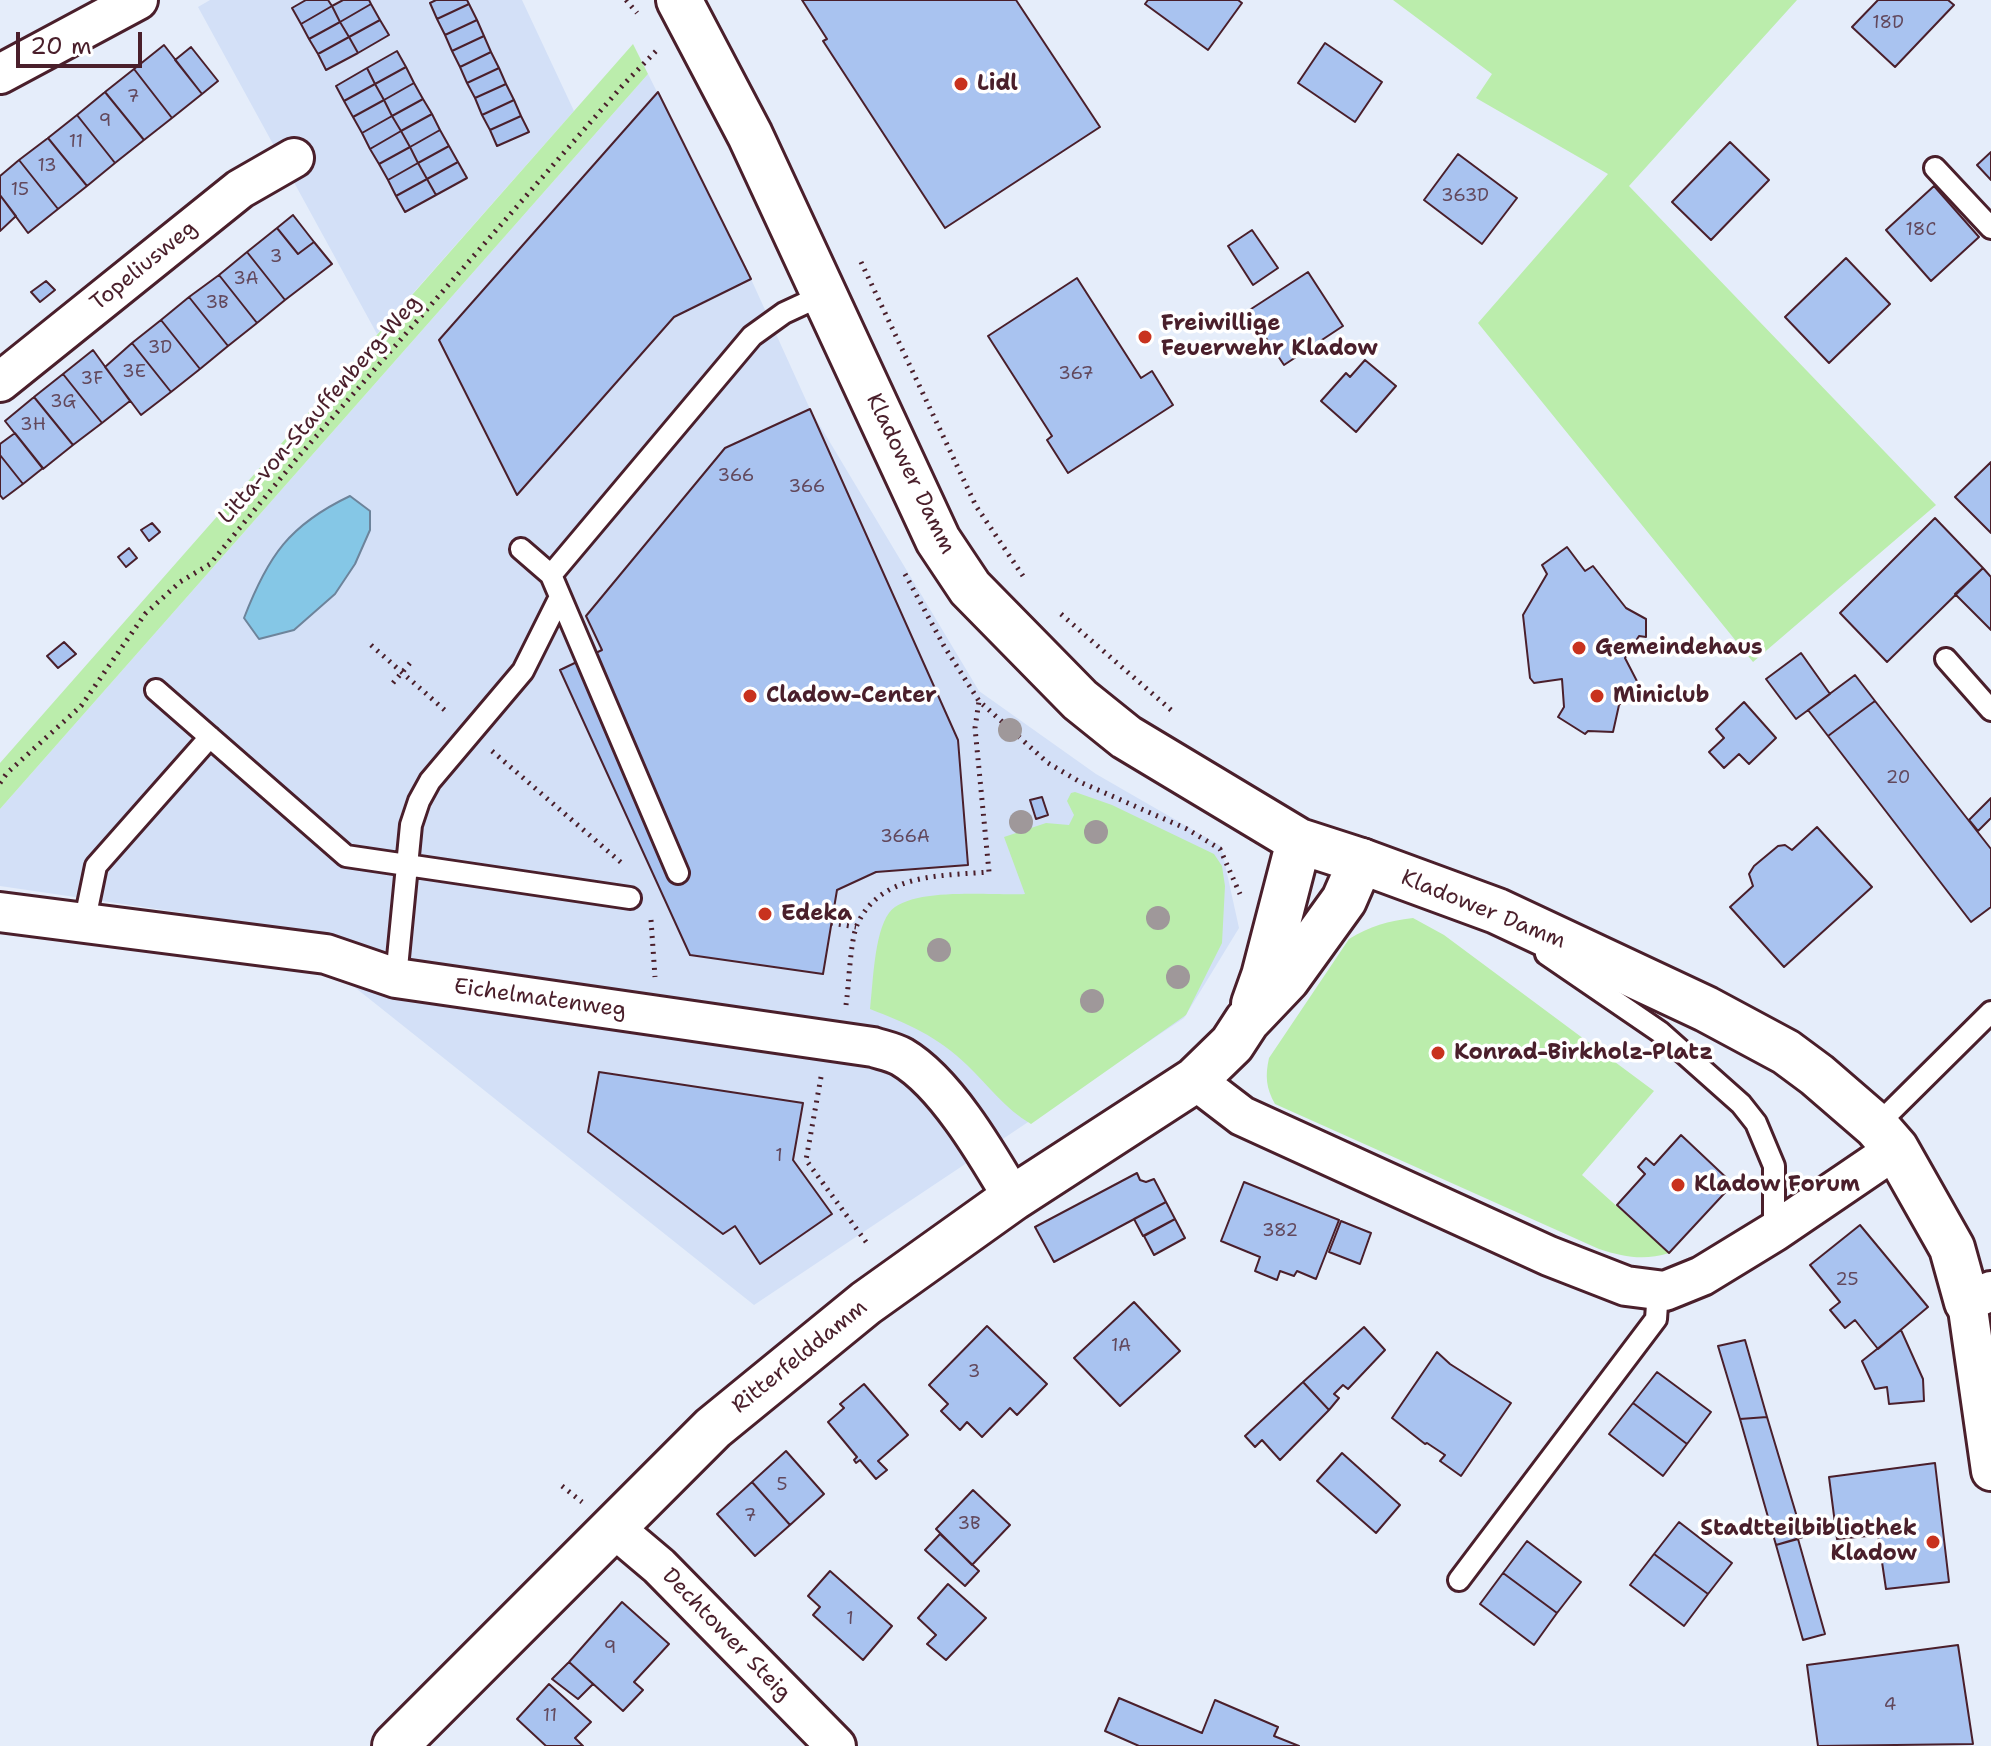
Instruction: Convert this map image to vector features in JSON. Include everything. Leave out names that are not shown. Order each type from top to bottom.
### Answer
[{"type":"main road","name":"Kladower Damm","points":[[679,0],[750,135],[938,540],[970,588],[1080,700],[1126,737],[1299,841],[1459,894],[1756,1034],[1817,1075],[1886,1138],[1979,1296]]},
{"type":"main road","name":"Ritterfelddamm","points":[[1247,1021],[1264,976],[1299,841]]},
{"type":"main road","name":"Ritterfelddamm","points":[[395,1746],[713,1428],[866,1303],[1013,1198],[1195,1080],[1232,1044],[1247,1021],[1287,979],[1344,900],[1361,861]]},
{"type":"street","points":[[0,74],[138,0]]},
{"type":"street","name":"Topeliusweg","points":[[0,382],[240,189],[294,158]]},
{"type":"street","name":"Eichelmatenweg","points":[[0,912],[326,954],[396,978],[873,1047],[901,1057],[936,1084],[992,1162],[1013,1198]]},
{"type":"street","points":[[1195,1080],[1242,1116],[1549,1256],[1626,1286],[1665,1291],[1702,1276],[1774,1232],[1886,1138]]},
{"type":"street","points":[[1979,1296],[1991,1471]]},
{"type":"street","name":"Dechtower Steig","points":[[614,1528],[659,1566],[836,1746]]},
{"type":"lane","points":[[1935,168],[1991,228]]},
{"type":"lane","points":[[551,575],[752,336],[784,313],[825,294]]},
{"type":"lane","points":[[521,549],[551,575],[678,873]]},
{"type":"lane","points":[[396,978],[411,825],[419,801],[430,781],[523,671],[560,597]]},
{"type":"lane","points":[[1946,659],[1991,710]]},
{"type":"lane","points":[[156,690],[346,856],[630,898]]},
{"type":"lane","points":[[84,924],[96,866],[210,737]]},
{"type":"lane","points":[[1497,911],[1529,943],[1660,1032],[1741,1104],[1756,1123],[1774,1166],[1774,1232]]},
{"type":"lane","points":[[1886,1138],[1991,1012]]},
{"type":"lane","points":[[1459,1580],[1656,1319],[1658,1290]]},
{"type":"path","name":"Litta-von-Stauffenberg-Weg","points":[[0,783],[7,773],[81,706],[145,614],[180,582],[210,564],[309,444],[623,85],[659,49]]},
{"type":"path","points":[[856,252],[976,506],[1029,586]]},
{"type":"path","points":[[1053,607],[1172,711]]},
{"type":"path","points":[[371,645],[630,871]]},
{"type":"path","points":[[393,683],[410,663]]},
{"type":"path","points":[[869,1246],[806,1160],[834,1041],[856,927],[870,904],[894,886],[927,877],[989,872],[975,728],[979,701]]},
{"type":"path","points":[[650,912],[656,965],[652,1015]]},
{"type":"path","points":[[831,923],[856,927]]},
{"type":"shaded area","points":[[210,0],[522,0],[574,111],[377,334],[198,7]]},
{"type":"shaded area","name":"Cladow-Center","points":[[648,74],[751,279],[810,409],[979,691],[1096,774],[1221,846],[1239,928],[1184,1018],[754,1305],[279,927],[0,886],[0,809]]},
{"type":"green space","points":[[1393,0],[1797,0],[1629,186],[1936,505],[1753,662],[1478,323],[1608,174],[1476,98],[1492,74]]},
{"type":"green space","points":[[633,44],[648,74],[0,809],[0,763]]},
{"type":"green space","points":[[1075,792],[1112,805],[1214,854],[1222,866],[1225,886],[1222,943],[1186,1015],[1031,1124],[1005,1104],[945,1046],[909,1025],[870,1009],[875,960],[884,922],[899,905],[914,899],[952,894],[1025,894],[1004,837],[1046,823],[1069,825],[1074,815],[1067,801]]},
{"type":"green space","points":[[1413,918],[1444,935],[1654,1091],[1582,1175],[1669,1253],[1634,1257],[1599,1249],[1275,1104],[1267,1082],[1269,1058],[1349,939],[1380,925]]},
{"type":"water","points":[[350,496],[370,511],[370,530],[355,564],[335,594],[294,630],[259,639],[244,618],[272,560],[296,531]]},
{"type":"building","points":[[306,0],[328,0],[332,6],[301,24],[292,8]]},
{"type":"building","points":[[343,0],[369,0],[371,4],[340,22],[332,6]]},
{"type":"building","points":[[436,0],[467,0],[469,4],[437,19],[430,3]]},
{"type":"building","name":"Lidl","points":[[802,0],[1016,0],[1100,127],[945,228],[823,41],[827,39]]},
{"type":"building","points":[[1148,0],[1238,0],[1242,3],[1208,50],[1145,4]]},
{"type":"building","points":[[1878,0],[1948,0],[1954,5],[1895,67],[1852,27]]},
{"type":"building","points":[[371,4],[380,20],[349,37],[340,22]]},
{"type":"building","points":[[469,4],[477,20],[445,35],[437,19]]},
{"type":"building","points":[[332,6],[340,22],[309,39],[301,24]]},
{"type":"building","points":[[380,20],[389,35],[358,53],[349,37]]},
{"type":"building","points":[[477,20],[484,36],[452,51],[445,35]]},
{"type":"building","points":[[340,22],[349,37],[318,54],[309,39]]},
{"type":"building","points":[[484,36],[491,52],[460,67],[452,51]]},
{"type":"building","points":[[349,37],[358,53],[326,70],[318,54]]},
{"type":"building","points":[[1325,43],[1382,82],[1355,122],[1298,83]]},
{"type":"building","points":[[164,45],[202,94],[172,118],[134,69]]},
{"type":"building","points":[[191,47],[218,81],[202,94],[175,60]]},
{"type":"building","points":[[397,51],[406,67],[375,84],[367,68]]},
{"type":"building","points":[[491,52],[499,68],[467,83],[460,67]]},
{"type":"building","points":[[406,67],[414,83],[384,100],[375,84]]},
{"type":"building","points":[[367,68],[375,84],[344,101],[336,86]]},
{"type":"building","points":[[499,68],[506,84],[475,98],[467,83]]},
{"type":"building","points":[[134,69],[172,118],[144,140],[105,92]]},
{"type":"building","points":[[414,83],[423,99],[392,116],[384,100]]},
{"type":"building","points":[[375,84],[384,100],[353,117],[344,101]]},
{"type":"building","points":[[506,84],[514,100],[482,115],[475,98]]},
{"type":"building","points":[[105,92],[144,140],[115,163],[77,115]]},
{"type":"building","points":[[658,92],[751,279],[674,317],[517,495],[439,340]]},
{"type":"building","points":[[423,99],[432,114],[401,131],[392,116]]},
{"type":"building","points":[[384,100],[392,116],[362,133],[353,117]]},
{"type":"building","points":[[514,100],[521,116],[490,130],[482,115]]},
{"type":"building","points":[[432,114],[440,130],[410,147],[401,131]]},
{"type":"building","points":[[77,115],[115,163],[87,186],[48,138]]},
{"type":"building","points":[[392,116],[401,131],[370,149],[362,133]]},
{"type":"building","points":[[521,116],[529,132],[497,146],[490,130]]},
{"type":"building","points":[[440,130],[449,146],[418,163],[410,147]]},
{"type":"building","points":[[401,131],[410,147],[379,164],[370,149]]},
{"type":"building","points":[[48,138],[87,186],[58,209],[19,160]]},
{"type":"building","points":[[1730,142],[1769,180],[1711,240],[1672,202]]},
{"type":"building","points":[[449,146],[458,162],[427,179],[418,163]]},
{"type":"building","points":[[410,147],[418,163],[388,180],[379,164]]},
{"type":"building","points":[[1991,152],[1991,180],[1977,165]]},
{"type":"building","points":[[1458,154],[1517,198],[1482,244],[1424,200]]},
{"type":"building","points":[[19,160],[58,209],[28,233],[0,195],[0,176]]},
{"type":"building","points":[[458,162],[467,178],[436,195],[427,179]]},
{"type":"building","points":[[418,163],[427,179],[396,196],[388,180]]},
{"type":"building","points":[[427,179],[436,195],[405,212],[396,196]]},
{"type":"building","points":[[1934,186],[1979,237],[1931,281],[1886,230]]},
{"type":"building","points":[[0,195],[16,216],[0,231]]},
{"type":"building","points":[[293,215],[314,242],[298,254],[277,228]]},
{"type":"building","points":[[277,228],[298,254],[314,242],[332,264],[285,300],[247,252]]},
{"type":"building","points":[[1252,230],[1278,268],[1253,285],[1228,246]]},
{"type":"building","points":[[247,252],[285,300],[257,323],[219,275]]},
{"type":"building","points":[[1846,258],[1890,304],[1829,363],[1785,317]]},
{"type":"building","points":[[1308,272],[1343,326],[1284,365],[1248,311]]},
{"type":"building","points":[[219,275],[257,323],[228,346],[189,297]]},
{"type":"building","points":[[1077,278],[1141,378],[1152,371],[1173,405],[1068,473],[1047,440],[1052,436],[988,336]]},
{"type":"building","points":[[46,281],[55,290],[40,302],[31,292]]},
{"type":"building","points":[[189,297],[228,346],[200,369],[161,320]]},
{"type":"building","points":[[161,320],[200,369],[171,392],[132,343]]},
{"type":"building","points":[[132,343],[171,392],[141,415],[105,367]]},
{"type":"building","points":[[93,350],[130,401],[102,423],[63,374]]},
{"type":"building","points":[[1365,360],[1396,386],[1356,432],[1321,401],[1346,373],[1350,377]]},
{"type":"building","points":[[63,374],[102,423],[73,445],[34,397]]},
{"type":"building","points":[[34,397],[73,445],[43,469],[5,421]]},
{"type":"building","points":[[810,409],[958,740],[968,865],[876,872],[837,890],[823,974],[690,955],[560,670],[602,650],[586,616],[725,448]]},
{"type":"building","points":[[15,433],[43,468],[23,484],[0,455],[0,444]]},
{"type":"building","points":[[0,455],[23,484],[3,499],[0,495]]},
{"type":"building","points":[[1991,462],[1991,533],[1955,497]]},
{"type":"building","points":[[1935,518],[1983,568],[1887,662],[1840,613]]},
{"type":"building","points":[[152,523],[160,532],[149,541],[141,530]]},
{"type":"building","name":"Gemeindehaus","points":[[1567,547],[1585,571],[1593,566],[1626,608],[1646,619],[1646,637],[1639,636],[1625,658],[1641,689],[1619,705],[1613,732],[1588,731],[1585,734],[1558,717],[1564,707],[1562,679],[1534,683],[1530,678],[1523,615],[1547,574],[1542,565]]},
{"type":"building","points":[[129,548],[137,558],[126,567],[118,557]]},
{"type":"building","points":[[1983,568],[1991,577],[1991,630],[1955,594]]},
{"type":"building","points":[[64,642],[76,654],[58,668],[47,656]]},
{"type":"building","points":[[1801,653],[1830,694],[1796,719],[1766,679]]},
{"type":"building","points":[[1855,675],[1875,701],[1828,736],[1808,710]]},
{"type":"building","points":[[1875,701],[1991,849],[1991,907],[1971,922],[1828,736]]},
{"type":"building","points":[[1744,702],[1776,738],[1749,764],[1739,754],[1724,768],[1709,752],[1724,738],[1716,729]]},
{"type":"building","points":[[1042,797],[1048,815],[1036,819],[1030,800]]},
{"type":"building","points":[[1991,798],[1991,818],[1978,831],[1969,820]]},
{"type":"building","points":[[1817,827],[1872,887],[1784,967],[1730,907],[1753,886],[1749,874],[1754,866],[1778,846],[1785,845],[1792,850]]},
{"type":"building","points":[[599,1072],[803,1103],[793,1160],[832,1214],[760,1264],[735,1226],[723,1234],[588,1132]]},
{"type":"building","points":[[1681,1135],[1733,1184],[1669,1253],[1617,1205],[1645,1174],[1638,1167],[1646,1158],[1654,1165]]},
{"type":"building","points":[[1137,1173],[1140,1180],[1146,1182],[1154,1179],[1166,1202],[1054,1262],[1035,1227]]},
{"type":"building","points":[[1244,1182],[1339,1220],[1316,1279],[1297,1271],[1294,1276],[1280,1271],[1277,1280],[1255,1271],[1260,1257],[1221,1241]]},
{"type":"building","points":[[1166,1202],[1175,1219],[1143,1236],[1134,1219]]},
{"type":"building","points":[[1175,1219],[1185,1238],[1154,1255],[1144,1236]]},
{"type":"building","points":[[1341,1221],[1371,1233],[1360,1264],[1329,1252]]},
{"type":"building","points":[[1860,1225],[1928,1307],[1878,1349],[1855,1320],[1845,1328],[1830,1310],[1840,1302],[1810,1265]]},
{"type":"building","points":[[1134,1302],[1180,1351],[1120,1406],[1074,1358]]},
{"type":"building","points":[[987,1326],[1047,1384],[1017,1415],[1010,1408],[982,1437],[967,1422],[960,1430],[941,1411],[948,1404],[929,1385]]},
{"type":"building","points":[[1364,1327],[1385,1350],[1348,1389],[1343,1385],[1334,1394],[1339,1398],[1329,1410],[1303,1382]]},
{"type":"building","points":[[1901,1330],[1923,1379],[1924,1401],[1889,1404],[1887,1387],[1875,1389],[1862,1361]]},
{"type":"building","points":[[1745,1340],[1767,1417],[1740,1419],[1718,1346]]},
{"type":"building","points":[[1437,1352],[1450,1364],[1511,1403],[1461,1476],[1440,1461],[1445,1455],[1425,1444],[1392,1418]]},
{"type":"building","points":[[1657,1372],[1711,1412],[1687,1444],[1633,1403]]},
{"type":"building","points":[[1303,1382],[1329,1410],[1280,1460],[1262,1440],[1255,1447],[1245,1436]]},
{"type":"building","points":[[864,1384],[908,1435],[878,1461],[887,1470],[876,1479],[860,1460],[856,1463],[854,1460],[857,1457],[828,1422],[844,1408],[840,1404]]},
{"type":"building","points":[[1633,1403],[1687,1444],[1663,1476],[1609,1434]]},
{"type":"building","points":[[1767,1417],[1803,1537],[1776,1545],[1740,1419]]},
{"type":"building","points":[[786,1451],[824,1494],[790,1525],[752,1482]]},
{"type":"building","points":[[1342,1453],[1400,1505],[1376,1533],[1317,1481]]},
{"type":"building","points":[[1935,1463],[1949,1582],[1886,1589],[1878,1535],[1837,1539],[1829,1477]]},
{"type":"building","points":[[752,1482],[790,1525],[755,1556],[717,1514]]},
{"type":"building","points":[[973,1490],[1010,1525],[972,1565],[936,1529]]},
{"type":"building","points":[[1679,1522],[1732,1563],[1708,1594],[1654,1554]]},
{"type":"building","points":[[940,1534],[979,1571],[965,1586],[925,1550]]},
{"type":"building","points":[[1798,1539],[1825,1634],[1803,1640],[1776,1545]]},
{"type":"building","points":[[1527,1541],[1581,1582],[1557,1613],[1503,1573]]},
{"type":"building","points":[[1654,1554],[1708,1594],[1684,1626],[1630,1585]]},
{"type":"building","points":[[830,1571],[892,1626],[863,1660],[813,1615],[820,1607],[808,1596]]},
{"type":"building","points":[[1503,1573],[1557,1613],[1534,1645],[1480,1604]]},
{"type":"building","points":[[948,1584],[986,1618],[946,1660],[927,1644],[936,1635],[918,1618]]},
{"type":"building","points":[[622,1602],[669,1644],[634,1682],[643,1690],[623,1711],[569,1662]]},
{"type":"building","points":[[1958,1645],[1973,1744],[1818,1746],[1807,1665]]},
{"type":"building","points":[[569,1662],[593,1684],[578,1699],[552,1679]]},
{"type":"building","points":[[549,1684],[591,1722],[575,1738],[583,1746],[546,1746],[517,1719]]},
{"type":"building","points":[[1119,1698],[1202,1733],[1215,1700],[1278,1727],[1274,1736],[1299,1746],[1139,1746],[1105,1731]]},
{"type":"place","name":"Lidl","points":[[961,84]]},
{"type":"place","name":"Freiwillige Feuerwehr Kladow","points":[[1145,337]]},
{"type":"place","name":"Gemeindehaus","points":[[1579,648]]},
{"type":"place","name":"Cladow-Center","points":[[750,696]]},
{"type":"place","name":"Miniclub","points":[[1597,696]]},
{"type":"place","name":"Edeka","points":[[765,914]]},
{"type":"place","name":"Konrad-Birkholz-Platz","points":[[1438,1053]]},
{"type":"place","name":"Kladow Forum","points":[[1678,1185]]},
{"type":"place","name":"Stadtteilbibliothek Kladow","points":[[1933,1542]]}]
